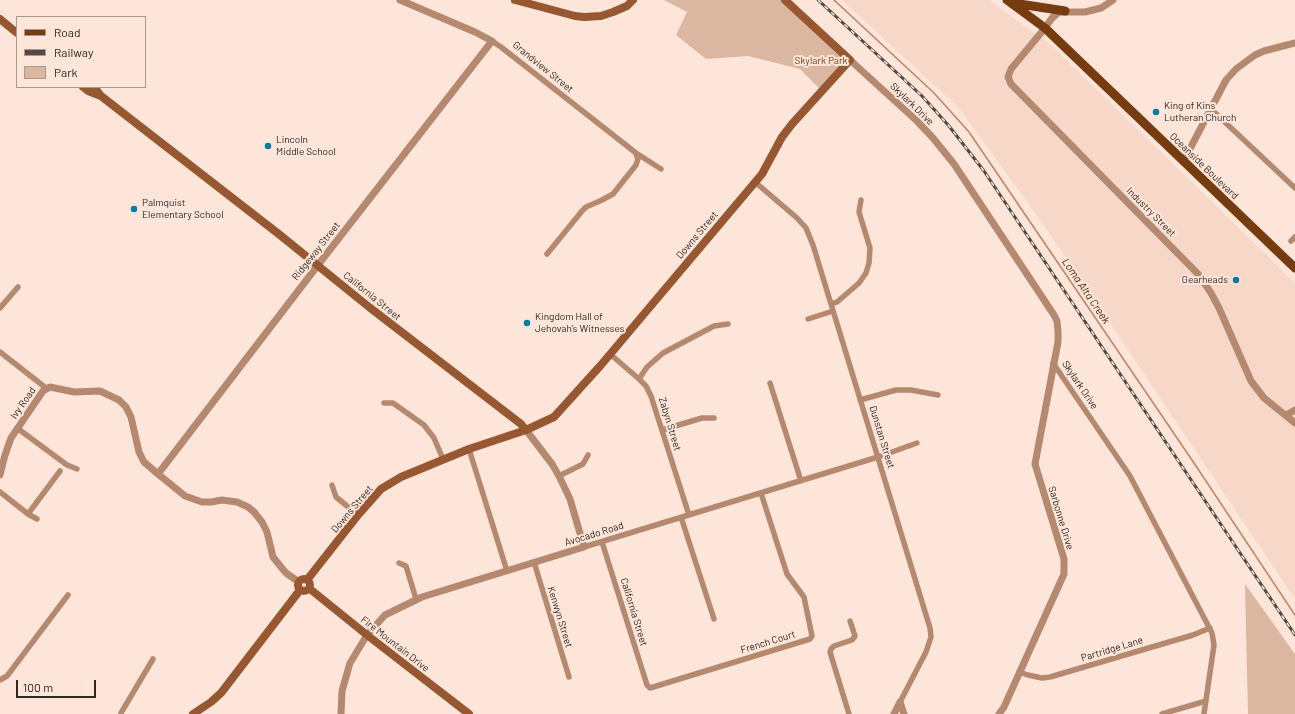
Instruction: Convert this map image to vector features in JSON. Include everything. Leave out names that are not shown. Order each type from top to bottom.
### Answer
[{"type":"main road","points":[[515,0],[584,17],[601,16],[613,12],[627,6],[633,0]]},
{"type":"main road","points":[[786,0],[850,60]]},
{"type":"main road","points":[[1010,2],[1065,11]]},
{"type":"main road","name":"Oceanside Boulevard","points":[[1010,2],[1045,28],[1295,268]]},
{"type":"main road","points":[[0,19],[16,32]]},
{"type":"main road","name":"Downs Street","points":[[199,713],[221,693],[302,584],[381,489],[400,477],[443,459],[526,430],[554,417],[610,354],[762,174],[782,137],[850,60]]},
{"type":"main road","name":"California Street","points":[[84,88],[101,96]]},
{"type":"main road","name":"California Street","points":[[95,88],[101,96],[318,265],[369,307],[521,424],[526,430]]},
{"type":"main road","name":"Fire Mountain Drive","points":[[302,584],[304,592],[310,589],[366,635],[469,714]]},
{"type":"street","name":"Grandview Street","points":[[400,0],[475,32],[502,47],[636,153],[661,169]]},
{"type":"street","points":[[1065,11],[1085,12],[1101,8],[1113,0]]},
{"type":"street","name":"Industry Street","points":[[1065,11],[1059,12],[1051,19],[1011,69],[1008,77],[1011,84],[1198,274],[1212,293],[1220,308],[1251,381],[1264,398],[1295,423]]},
{"type":"street","name":"Ridgeway Street","points":[[158,474],[492,41]]},
{"type":"street","points":[[1183,162],[1212,110],[1226,80],[1244,62],[1255,55],[1264,51],[1295,43]]},
{"type":"street","name":"Skylark Drive","points":[[850,60],[933,138],[958,171],[1054,314],[1058,332],[1053,363],[1130,476],[1212,633],[1214,645],[1204,714]]},
{"type":"street","points":[[1212,110],[1295,188]]},
{"type":"street","points":[[547,254],[586,207],[612,194],[636,165],[638,159],[636,153]]},
{"type":"street","name":"Dunstan Street","points":[[755,182],[797,218],[806,228],[813,245],[930,628],[931,637],[926,652],[900,702]]},
{"type":"street","points":[[831,304],[837,302],[859,283],[866,273],[869,263],[870,248],[859,212],[860,200]]},
{"type":"street","points":[[0,308],[18,287]]},
{"type":"street","points":[[808,318],[833,311]]},
{"type":"street","points":[[639,379],[647,367],[663,353],[714,326],[728,324]]},
{"type":"street","points":[[0,352],[46,388],[50,387],[74,392],[100,390],[119,400],[126,407],[131,417],[139,452],[144,462],[185,496],[202,502],[222,500],[237,502],[248,507],[262,522],[267,532],[273,557],[286,573],[302,584]]},
{"type":"street","name":"Zabyn Street","points":[[610,354],[646,386],[651,396],[689,515]]},
{"type":"street","name":"Sarbonne Drive","points":[[999,714],[1004,707],[1064,574],[1064,559],[1035,464],[1053,363]]},
{"type":"street","points":[[770,383],[801,481]]},
{"type":"street","name":"Ivy Road","points":[[0,475],[11,438],[42,391],[46,388]]},
{"type":"street","points":[[860,400],[896,390],[911,390],[938,396]]},
{"type":"street","points":[[384,403],[393,403],[424,425],[434,438],[443,459]]},
{"type":"street","points":[[1286,415],[1295,410]]},
{"type":"street","points":[[662,430],[702,418],[714,418]]},
{"type":"street","points":[[17,428],[67,465],[77,469]]},
{"type":"street","name":"California Street","points":[[526,430],[552,464],[559,476],[570,499],[584,547]]},
{"type":"street","name":"Avocado Road","points":[[341,714],[342,691],[350,663],[366,635],[385,615],[416,599],[801,481],[917,443]]},
{"type":"street","points":[[469,449],[507,571]]},
{"type":"street","points":[[559,476],[583,464],[588,455]]},
{"type":"street","points":[[28,514],[60,471]]},
{"type":"street","points":[[332,485],[336,497],[358,515]]},
{"type":"street","points":[[0,492],[36,519]]},
{"type":"street","name":"French Court","points":[[650,688],[810,639],[812,636],[804,597],[788,574],[761,493]]},
{"type":"street","points":[[681,517],[714,619]]},
{"type":"street","name":"California Street","points":[[602,542],[647,685],[650,688]]},
{"type":"street","name":"Kenwyn Street","points":[[534,562],[569,676]]},
{"type":"street","points":[[399,563],[406,566],[416,599]]},
{"type":"street","points":[[0,680],[7,676],[68,595]]},
{"type":"street","points":[[849,714],[830,652],[834,646],[852,640],[855,636],[850,621]]},
{"type":"street","name":"Partridge Lane","points":[[1019,672],[1028,676],[1042,678],[1050,677],[1193,635],[1210,628]]},
{"type":"street","points":[[121,714],[153,659]]},
{"type":"street","points":[[1162,714],[1206,701]]},
{"type":"street","points":[[894,714],[900,702]]},
{"type":"street","points":[[900,702],[904,714]]},
{"type":"shaded area","points":[[842,0],[989,0],[1051,45],[1295,283],[1295,599],[1046,228],[958,107]]},
{"type":"green space","name":"Skylark Park","points":[[664,0],[786,0],[851,60],[822,91],[800,69],[748,56],[706,59],[676,35],[687,12]]},
{"type":"green space","points":[[1245,584],[1295,654],[1295,714],[1248,714]]},
{"type":"waterway","name":"Loma Alta Creek","points":[[834,0],[934,93],[969,132],[1194,463],[1295,615]]},
{"type":"railway","points":[[818,0],[922,96],[949,126],[984,171],[1295,635]]},
{"type":"place","name":"King of Kins Lutheran Church","points":[[1156,112]]},
{"type":"place","name":"Lincoln Middle School","points":[[268,146]]},
{"type":"place","name":"Palmquist Elementary School","points":[[134,209]]},
{"type":"place","name":"Gearheads","points":[[1236,280]]},
{"type":"place","name":"Kingdom Hall of Jehovah's Witnesses","points":[[527,323]]}]
